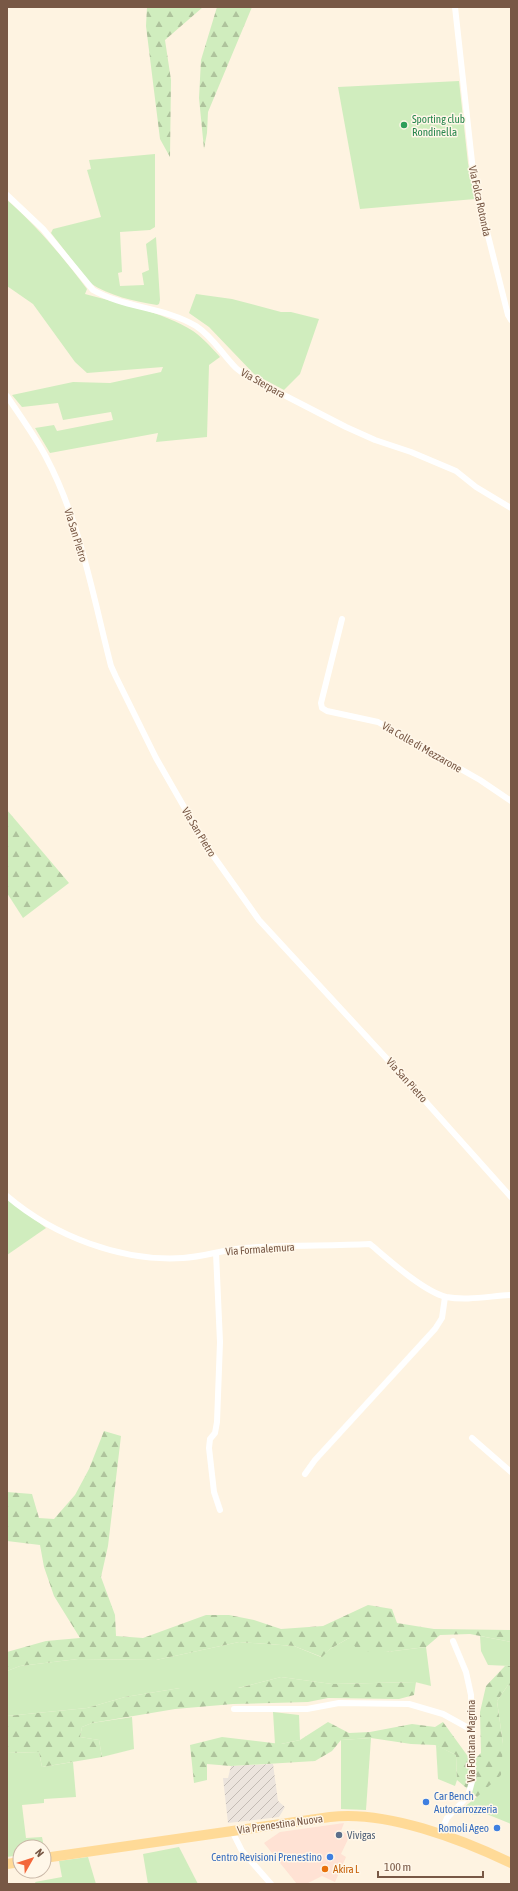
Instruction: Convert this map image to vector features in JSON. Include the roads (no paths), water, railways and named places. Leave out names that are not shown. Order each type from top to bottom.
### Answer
[{"type":"main road","name":"Via Prenestina Nuova","points":[[52,1857],[330,1816],[349,1816],[386,1820],[440,1834],[511,1863]]},
{"type":"street","name":"Via Folca Rotonda","points":[[455,7],[474,180],[508,316],[511,320]]},
{"type":"street","name":"Via Sterpara","points":[[7,195],[44,229],[93,290],[103,296],[174,315],[196,326],[215,341],[236,368],[251,378],[370,438],[411,452],[456,471],[476,487],[511,508]]},
{"type":"street","name":"Via San Pietro","points":[[7,396],[46,457],[65,498],[83,555],[111,666],[156,758],[207,847],[259,920],[401,1074],[511,1197]]},
{"type":"street","name":"Via Colle di Mezzarone","points":[[342,619],[321,703],[322,708],[326,711],[378,722],[480,780],[511,801]]},
{"type":"street","name":"Via Formalemura","points":[[7,1196],[37,1218],[88,1243],[116,1252],[144,1256],[183,1258],[242,1248],[370,1244],[401,1270],[422,1285],[445,1297],[462,1298],[511,1295]]},
{"type":"street","points":[[216,1253],[220,1342],[218,1415],[215,1433],[210,1439],[210,1448],[214,1492],[220,1510]]},
{"type":"street","points":[[305,1474],[315,1460],[435,1329],[442,1318],[445,1297]]},
{"type":"street","points":[[472,1438],[511,1472]]},
{"type":"street","name":"Via Fontana Magrina","points":[[440,1834],[447,1818],[466,1799],[472,1787],[473,1775],[472,1706],[470,1685],[453,1641]]},
{"type":"street","points":[[234,1709],[307,1709],[339,1703],[408,1704],[443,1714],[472,1730]]},
{"type":"street","points":[[232,1831],[242,1851],[271,1884]]},
{"type":"place","name":"Sporting club Rondinella","points":[[404,125]]},
{"type":"place","name":"Car Bench Autocarrozzeria","points":[[426,1802]]},
{"type":"place","name":"Romoli Ageo","points":[[497,1828]]},
{"type":"place","name":"Vivigas","points":[[339,1835]]},
{"type":"place","name":"Centro Revisioni Prenestino","points":[[330,1857]]},
{"type":"place","name":"Akira L","points":[[325,1869]]}]
